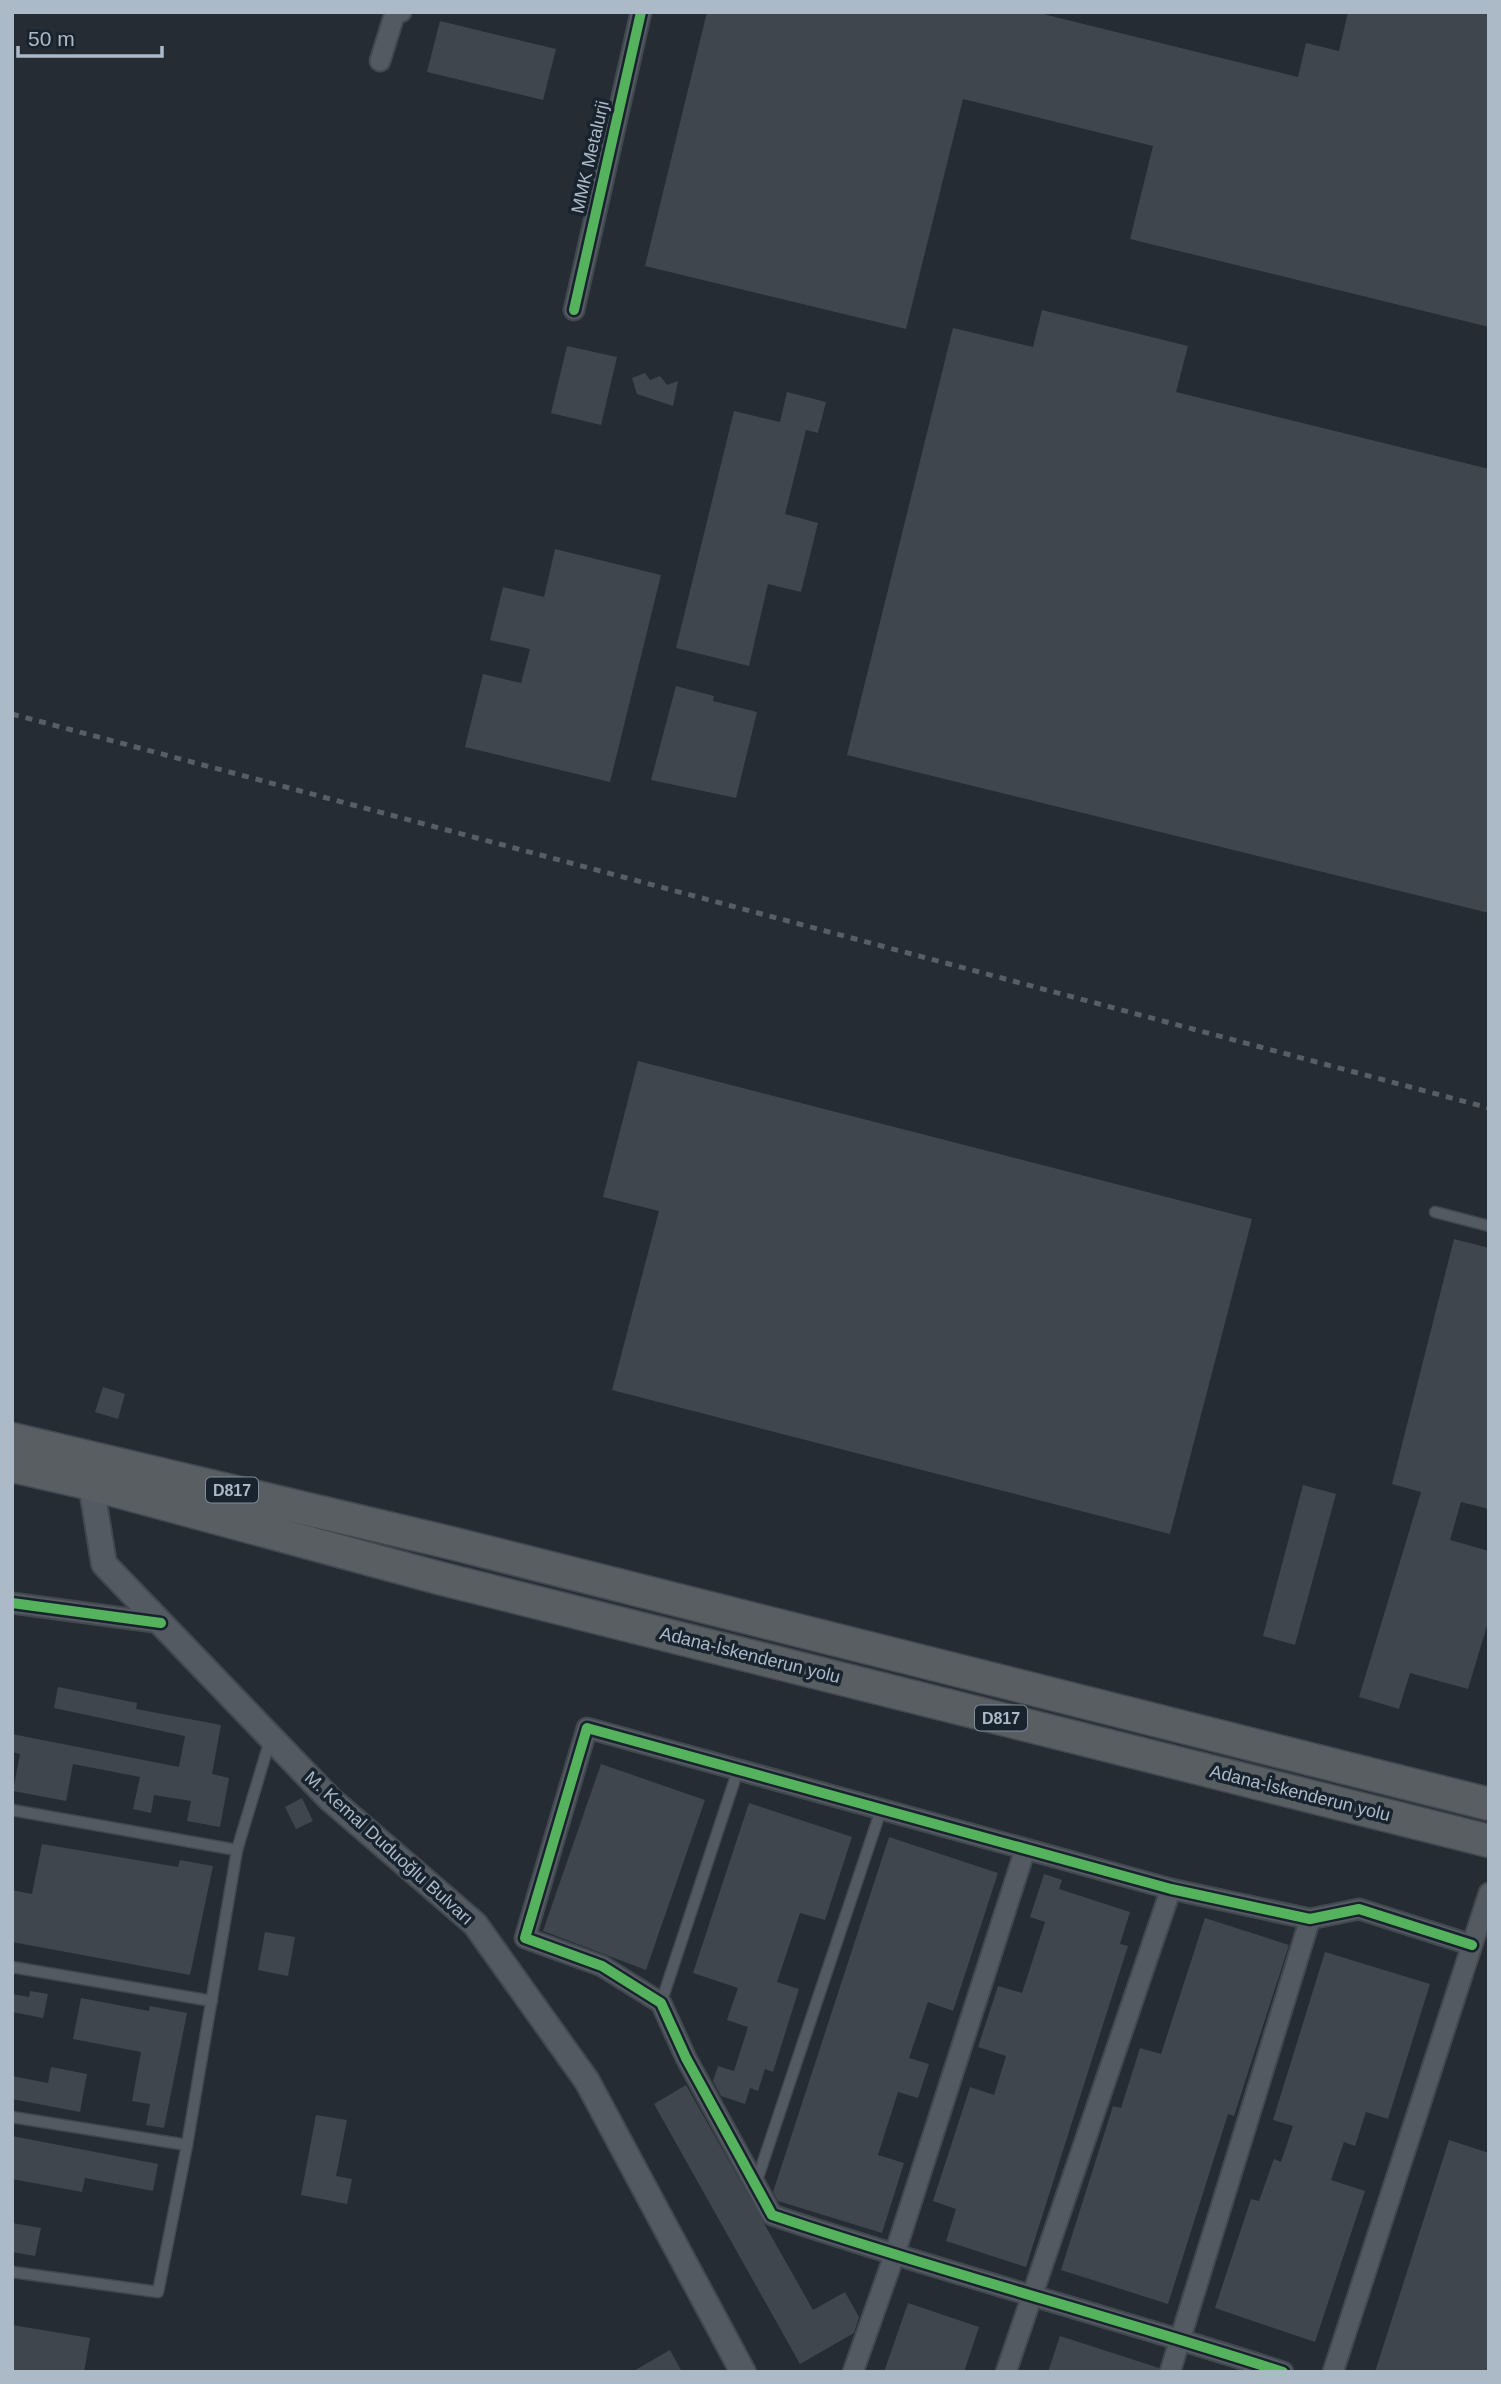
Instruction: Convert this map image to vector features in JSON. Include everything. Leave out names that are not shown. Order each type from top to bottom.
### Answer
[{"type":"highway","name":"D817","points":[[12,1439],[95,1471],[451,1543],[1489,1804]]},
{"type":"highway","name":"Adana-İskenderun yolu","points":[[12,1466],[95,1471],[439,1578],[1489,1841]]},
{"type":"street","points":[[380,61],[395,13],[401,12]]},
{"type":"street","name":"MMK Metalurji","points":[[574,310],[641,12]]},
{"type":"street","name":"M. Kemal Duduoğlu Bulvarı","points":[[95,1471],[104,1564],[330,1799],[475,1924],[587,2081],[743,2372]]},
{"type":"street","points":[[12,1603],[161,1623]]},
{"type":"street","points":[[1283,2372],[1181,2339],[894,2256],[772,2215],[757,2183],[686,2057],[661,2003],[603,1966],[525,1938],[587,1728],[1171,1889],[1310,1919],[1359,1909],[1472,1945]]},
{"type":"street","points":[[853,2372],[894,2256],[1025,1850]]},
{"type":"street","points":[[1006,2372],[1171,1889]]},
{"type":"street","points":[[1333,2372],[1489,1893]]},
{"type":"street","points":[[1170,2372],[1310,1919]]},
{"type":"lane","points":[[1435,1212],[1489,1226]]},
{"type":"lane","points":[[12,2272],[158,2292],[187,2145],[237,1850],[271,1737]]},
{"type":"lane","points":[[661,2003],[738,1770]]},
{"type":"lane","points":[[12,1810],[237,1850]]},
{"type":"lane","points":[[757,2183],[881,1810]]},
{"type":"lane","points":[[12,1967],[212,2000]]},
{"type":"lane","points":[[12,2117],[187,2145]]},
{"type":"building","points":[[707,12],[1035,12],[1298,77],[1306,43],[1339,51],[1348,12],[1489,12],[1489,327],[1130,239],[1153,146],[963,99],[906,329],[645,266]]},
{"type":"building","points":[[440,21],[556,49],[543,100],[427,72]]},
{"type":"building","points":[[1042,310],[1188,346],[1176,392],[1489,469],[1489,913],[847,755],[953,328],[1033,347]]},
{"type":"building","points":[[567,346],[617,357],[601,425],[551,413]]},
{"type":"building","points":[[645,373],[650,380],[660,376],[667,385],[678,381],[673,406],[637,394],[632,378]]},
{"type":"building","points":[[787,392],[826,402],[818,433],[806,430],[785,514],[818,523],[801,592],[768,584],[749,666],[676,648],[734,411],[780,422]]},
{"type":"building","points":[[555,549],[661,575],[610,782],[465,747],[483,674],[521,683],[530,649],[490,640],[503,587],[544,597]]},
{"type":"building","points":[[676,686],[714,696],[713,701],[757,712],[736,798],[651,780]]},
{"type":"building","points":[[638,1061],[1252,1219],[1170,1534],[612,1390],[659,1211],[603,1197]]},
{"type":"building","points":[[1454,1239],[1489,1248],[1489,1509],[1461,1502],[1450,1540],[1489,1551],[1489,1619],[1468,1689],[1410,1673],[1399,1709],[1359,1697],[1421,1492],[1392,1484]]},
{"type":"building","points":[[103,1387],[125,1394],[118,1419],[95,1412]]},
{"type":"building","points":[[1303,1485],[1336,1494],[1295,1645],[1263,1636]]},
{"type":"building","points":[[58,1687],[137,1703],[136,1709],[221,1725],[212,1774],[229,1778],[220,1827],[187,1821],[191,1801],[154,1795],[151,1813],[133,1809],[140,1777],[73,1764],[66,1801],[13,1791],[20,1754],[12,1752],[12,1734],[179,1767],[185,1736],[54,1708]]},
{"type":"building","points":[[601,1764],[705,1800],[646,1970],[543,1931]]},
{"type":"building","points":[[302,1798],[313,1821],[296,1829],[285,1807]]},
{"type":"building","points":[[749,1803],[852,1837],[825,1920],[800,1913],[777,1982],[799,1989],[773,2072],[765,2069],[758,2091],[750,2088],[745,2104],[721,2096],[713,2081],[718,2066],[734,2071],[748,2027],[727,2020],[738,1988],[693,1973]]},
{"type":"building","points":[[889,1837],[998,1873],[953,2011],[928,2002],[909,2058],[929,2064],[918,2098],[898,2092],[878,2155],[904,2163],[882,2233],[778,2201],[773,2192]]},
{"type":"building","points":[[42,1844],[178,1867],[180,1860],[213,1866],[190,1975],[12,1942],[12,1890],[32,1894]]},
{"type":"building","points":[[1044,1874],[1062,1880],[1059,1889],[1130,1912],[1120,1944],[1128,1946],[1026,2267],[946,2241],[956,2209],[933,2201],[970,2087],[994,2095],[1006,2056],[978,2047],[998,1986],[1022,1993],[1045,1922],[1030,1917]]},
{"type":"building","points":[[1205,1918],[1289,1945],[1234,2116],[1228,2114],[1168,2304],[1061,2270],[1113,2106],[1121,2108],[1140,2048],[1161,2054]]},
{"type":"building","points":[[265,1932],[295,1937],[288,1976],[258,1970]]},
{"type":"building","points":[[1325,1952],[1430,1984],[1388,2119],[1366,2112],[1355,2146],[1344,2142],[1331,2180],[1365,2191],[1315,2342],[1215,2308],[1251,2199],[1259,2201],[1274,2159],[1281,2162],[1293,2126],[1273,2120]]},
{"type":"building","points":[[30,1991],[48,1994],[43,2018],[12,2012],[12,1994],[29,1997]]},
{"type":"building","points":[[81,1998],[149,2011],[150,2006],[187,2013],[164,2128],[146,2125],[150,2104],[132,2101],[141,2052],[73,2039]]},
{"type":"building","points":[[51,2067],[87,2074],[80,2112],[12,2099],[12,2076],[48,2083]]},
{"type":"building","points":[[686,2085],[813,2310],[845,2292],[859,2317],[854,2333],[800,2364],[654,2104]]},
{"type":"building","points":[[316,2115],[347,2120],[336,2176],[352,2179],[347,2204],[301,2195]]},
{"type":"building","points":[[12,2136],[158,2164],[153,2191],[85,2178],[82,2192],[12,2179]]},
{"type":"building","points":[[1449,2140],[1489,2153],[1489,2372],[1375,2372]]},
{"type":"building","points":[[12,2223],[41,2228],[35,2256],[12,2252]]},
{"type":"building","points":[[908,2303],[979,2327],[964,2372],[884,2372]]},
{"type":"building","points":[[12,2325],[90,2338],[84,2372],[12,2372]]},
{"type":"building","points":[[1060,2336],[1159,2368],[1158,2372],[1048,2372]]},
{"type":"building","points":[[670,2350],[682,2372],[632,2372]]},
{"type":"railway","points":[[12,714],[1489,1108]]},
{"type":"cycle path","points":[[574,310],[641,12]]},
{"type":"cycle path","points":[[12,1603],[161,1623]]},
{"type":"cycle path","points":[[1283,2372],[772,2215],[686,2058],[661,2003],[602,1966],[525,1938],[587,1728],[1171,1889],[1310,1919],[1359,1909],[1472,1945]]}]
